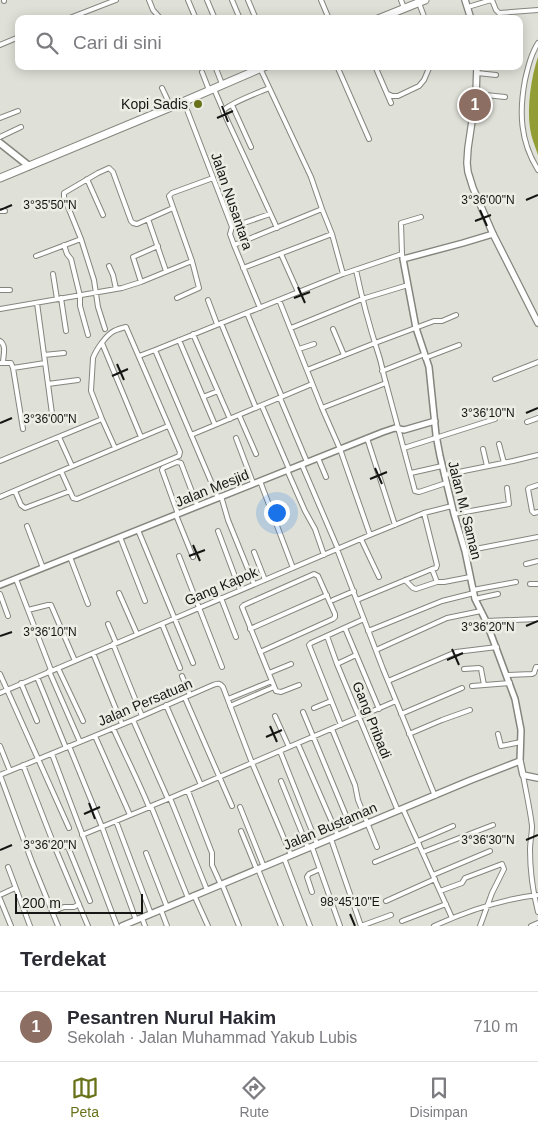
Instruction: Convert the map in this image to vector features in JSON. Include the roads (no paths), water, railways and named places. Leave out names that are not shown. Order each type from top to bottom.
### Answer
[{"type":"highway","points":[[387,15],[422,1]]},
{"type":"highway","points":[[0,178],[184,102],[255,70]]},
{"type":"main road","points":[[465,0],[470,15]]},
{"type":"main road","points":[[477,70],[476,94],[469,133],[468,172],[493,234],[537,321]]},
{"type":"main road","points":[[0,144],[29,166]]},
{"type":"main road","points":[[520,761],[523,776],[538,778]]},
{"type":"main road","name":"Jalan Bustaman","points":[[122,926],[520,761]]},
{"type":"street","points":[[78,15],[114,0]]},
{"type":"street","points":[[149,0],[157,15]]},
{"type":"street","points":[[188,0],[194,15]]},
{"type":"street","points":[[207,0],[213,15]]},
{"type":"street","points":[[232,0],[238,15]]},
{"type":"street","points":[[248,0],[254,15]]},
{"type":"street","points":[[321,0],[327,15]]},
{"type":"street","points":[[401,0],[404,8]]},
{"type":"street","points":[[468,7],[492,0],[499,14],[538,10]]},
{"type":"street","points":[[422,1],[424,15]]},
{"type":"street","points":[[0,45],[15,39]]},
{"type":"street","points":[[538,42],[532,53],[527,70],[522,94],[521,117],[524,139],[538,170]]},
{"type":"street","points":[[217,70],[222,84]]},
{"type":"street","points":[[263,70],[269,88],[311,177],[332,234],[343,274]]},
{"type":"street","points":[[339,70],[369,139]]},
{"type":"street","points":[[377,70],[391,103]]},
{"type":"street","points":[[388,94],[395,97],[419,86],[428,70]]},
{"type":"street","points":[[477,70],[496,75]]},
{"type":"street","points":[[202,72],[223,110],[277,228]]},
{"type":"street","points":[[162,88],[172,107]]},
{"type":"street","points":[[223,110],[269,88]]},
{"type":"street","points":[[476,94],[506,97]]},
{"type":"street","name":"Jalan Nusantara","points":[[184,102],[232,228],[230,234],[234,245],[260,308]]},
{"type":"street","points":[[232,105],[251,147]]},
{"type":"street","points":[[0,118],[18,111]]},
{"type":"street","points":[[0,137],[21,127]]},
{"type":"street","points":[[105,329],[98,307],[94,280],[64,194],[98,172],[111,168],[132,222],[137,224],[173,208]]},
{"type":"street","points":[[177,298],[199,288],[170,196],[213,178]]},
{"type":"street","points":[[87,179],[103,215]]},
{"type":"street","points":[[234,245],[322,209]]},
{"type":"street","points":[[0,211],[5,211]]},
{"type":"street","points":[[232,228],[270,214]]},
{"type":"street","points":[[403,257],[401,223],[421,217]]},
{"type":"street","points":[[148,219],[166,271]]},
{"type":"street","points":[[243,268],[332,234]]},
{"type":"street","points":[[139,356],[343,274],[493,234]]},
{"type":"street","points":[[36,256],[81,239]]},
{"type":"street","points":[[64,245],[71,259],[88,335]]},
{"type":"street","points":[[141,282],[133,257],[158,246]]},
{"type":"street","points":[[281,254],[298,292]]},
{"type":"street","name":"Jalan M. Saman","points":[[403,257],[416,328],[429,367],[436,438],[444,475],[465,550],[474,594],[497,647],[518,713],[521,730],[520,761]]},
{"type":"street","points":[[0,309],[116,289],[141,282],[192,261]]},
{"type":"street","points":[[109,266],[116,289]]},
{"type":"street","points":[[356,270],[415,491],[419,492],[446,483]]},
{"type":"street","points":[[54,274],[66,331]]},
{"type":"street","points":[[291,328],[362,298],[408,285]]},
{"type":"street","points":[[0,290],[10,290]]},
{"type":"street","points":[[208,300],[256,408]]},
{"type":"street","points":[[279,300],[340,449],[370,535]]},
{"type":"street","points":[[37,302],[53,421]]},
{"type":"street","points":[[532,311],[538,307]]},
{"type":"street","points":[[247,313],[281,397],[368,631],[435,796]]},
{"type":"street","points":[[307,370],[375,343],[456,315]]},
{"type":"street","points":[[61,471],[73,498],[77,499],[178,457],[180,452],[126,326],[112,332],[94,356],[91,387],[92,395],[115,448]]},
{"type":"street","points":[[333,329],[344,356]]},
{"type":"street","points":[[193,334],[230,419]]},
{"type":"street","points":[[179,340],[215,425]]},
{"type":"street","points":[[0,341],[4,348],[1,363],[10,363],[13,368],[23,429]]},
{"type":"street","points":[[102,344],[141,437]]},
{"type":"street","points":[[299,349],[314,344]]},
{"type":"street","points":[[382,371],[459,345]]},
{"type":"street","points":[[155,350],[219,497],[254,584]]},
{"type":"street","points":[[44,355],[64,353]]},
{"type":"street","points":[[495,379],[538,362]]},
{"type":"street","points":[[13,368],[45,363]]},
{"type":"street","points":[[48,384],[78,380]]},
{"type":"street","points":[[322,408],[386,383]]},
{"type":"street","points":[[191,435],[312,384]]},
{"type":"street","points":[[203,397],[218,391]]},
{"type":"street","points":[[262,406],[305,511],[315,529],[324,555]]},
{"type":"street","points":[[239,415],[256,454]]},
{"type":"street","points":[[527,422],[538,418]]},
{"type":"street","points":[[0,461],[102,419]]},
{"type":"street","points":[[404,448],[495,419]]},
{"type":"street","name":"Jalan Mesjid","points":[[0,585],[393,428],[404,430],[435,421]]},
{"type":"street","points":[[0,497],[168,426]]},
{"type":"street","points":[[60,437],[72,466]]},
{"type":"street","points":[[236,438],[254,484]]},
{"type":"street","points":[[367,438],[395,525]]},
{"type":"street","points":[[499,444],[504,463]]},
{"type":"street","points":[[483,449],[486,466]]},
{"type":"street","points":[[444,475],[538,455]]},
{"type":"street","points":[[318,458],[326,477]]},
{"type":"street","points":[[193,557],[162,470],[163,468],[178,462],[181,463],[198,506]]},
{"type":"street","points":[[411,473],[442,466]]},
{"type":"street","points":[[260,481],[293,568]]},
{"type":"street","points":[[538,485],[528,489],[532,511],[538,512]]},
{"type":"street","points":[[454,514],[509,504],[507,488]]},
{"type":"street","points":[[15,491],[21,505],[25,508],[70,491]]},
{"type":"street","name":"Gang Kapok","points":[[0,693],[370,535],[424,513],[452,506]]},
{"type":"street","points":[[357,600],[436,568],[437,565],[424,513]]},
{"type":"street","points":[[27,526],[43,568]]},
{"type":"street","points":[[138,530],[193,663]]},
{"type":"street","points":[[218,531],[240,590]]},
{"type":"street","points":[[120,537],[145,601]]},
{"type":"street","points":[[465,550],[538,537]]},
{"type":"street","points":[[361,539],[379,577]]},
{"type":"street","points":[[254,552],[265,580]]},
{"type":"street","points":[[179,556],[222,667]]},
{"type":"street","points":[[70,557],[88,604]]},
{"type":"street","points":[[526,564],[538,561]]},
{"type":"street","points":[[432,569],[437,582]]},
{"type":"street","points":[[260,652],[335,617],[318,576],[314,574],[242,607],[250,629],[276,691],[280,692],[299,685]]},
{"type":"street","points":[[405,580],[416,589],[437,582],[470,577]]},
{"type":"street","points":[[16,579],[50,671],[80,742]]},
{"type":"street","points":[[368,631],[442,601],[516,582]]},
{"type":"street","points":[[530,584],[538,584]]},
{"type":"street","points":[[333,600],[354,591]]},
{"type":"street","points":[[119,593],[137,634]]},
{"type":"street","points":[[0,594],[8,616]]},
{"type":"street","points":[[474,594],[498,594]]},
{"type":"street","points":[[250,629],[327,595]]},
{"type":"street","points":[[221,598],[236,638]]},
{"type":"street","points":[[28,610],[48,604],[51,605],[75,660]]},
{"type":"street","points":[[376,650],[450,617],[482,611]]},
{"type":"street","points":[[341,725],[309,646],[311,643],[364,619]]},
{"type":"street","points":[[486,621],[538,619]]},
{"type":"street","points":[[108,624],[142,716]]},
{"type":"street","points":[[162,624],[180,668]]},
{"type":"street","points":[[345,628],[379,709]]},
{"type":"street","name":"Gang Pribadi","points":[[327,636],[359,717],[452,918]]},
{"type":"street","points":[[388,681],[456,652],[497,647]]},
{"type":"street","points":[[93,653],[122,724]]},
{"type":"street","points":[[337,664],[356,655]]},
{"type":"street","points":[[269,673],[291,664]]},
{"type":"street","points":[[507,675],[532,674],[538,667]]},
{"type":"street","points":[[58,668],[83,721]]},
{"type":"street","points":[[464,669],[481,669],[484,685]]},
{"type":"street","points":[[0,674],[69,828]]},
{"type":"street","points":[[182,676],[190,695]]},
{"type":"street","points":[[37,677],[102,827],[139,919],[145,926]]},
{"type":"street","points":[[272,681],[228,699],[252,763],[291,856]]},
{"type":"street","points":[[21,683],[37,721]]},
{"type":"street","name":"Jalan Persatuan","points":[[0,775],[218,683],[223,687],[228,699]]},
{"type":"street","points":[[472,686],[510,683]]},
{"type":"street","points":[[230,706],[274,687]]},
{"type":"street","points":[[401,714],[462,688]]},
{"type":"street","points":[[250,690],[253,696]]},
{"type":"street","points":[[185,698],[232,806]]},
{"type":"street","points":[[314,708],[331,701]]},
{"type":"street","points":[[82,835],[396,702]]},
{"type":"street","points":[[166,706],[201,785]]},
{"type":"street","points":[[409,734],[470,710]]},
{"type":"street","points":[[303,712],[352,830]]},
{"type":"street","points":[[275,716],[289,747]]},
{"type":"street","points":[[133,720],[207,890]]},
{"type":"street","points":[[113,728],[191,897],[208,926]]},
{"type":"street","points":[[332,729],[355,785],[358,800],[377,847]]},
{"type":"street","points":[[498,734],[501,746],[521,742]]},
{"type":"street","points":[[95,736],[130,815]]},
{"type":"street","points":[[298,744],[338,836]]},
{"type":"street","points":[[0,746],[10,771]]},
{"type":"street","points":[[280,751],[340,926]]},
{"type":"street","points":[[52,754],[117,926]]},
{"type":"street","points":[[23,765],[88,926]]},
{"type":"street","points":[[0,775],[58,926]]},
{"type":"street","points":[[523,776],[531,818],[530,862],[538,912]]},
{"type":"street","points":[[281,781],[313,846]]},
{"type":"street","points":[[188,791],[212,853],[212,865],[239,926]]},
{"type":"street","points":[[240,807],[281,926]]},
{"type":"street","points":[[116,821],[151,914]]},
{"type":"street","points":[[423,852],[493,825]]},
{"type":"street","points":[[375,862],[453,826]]},
{"type":"street","points":[[240,831],[260,868]]},
{"type":"street","points":[[532,833],[538,834]]},
{"type":"street","points":[[331,839],[361,926],[391,915]]},
{"type":"street","points":[[56,850],[64,846],[68,847],[90,901]]},
{"type":"street","points":[[386,901],[490,851]]},
{"type":"street","points":[[146,852],[168,907]]},
{"type":"street","points":[[284,858],[310,926]]},
{"type":"street","points":[[273,863],[276,869]]},
{"type":"street","points":[[440,891],[462,883],[465,878],[502,864],[504,869],[492,893],[480,926]]},
{"type":"street","points":[[8,867],[30,926]]},
{"type":"street","points":[[312,892],[307,877],[309,874],[320,869]]},
{"type":"street","points":[[0,894],[15,888]]},
{"type":"street","points":[[434,926],[488,905],[536,896]]},
{"type":"street","points":[[0,900],[11,926]]},
{"type":"street","points":[[52,912],[79,904]]},
{"type":"street","points":[[402,921],[446,904]]},
{"type":"street","points":[[161,910],[167,926]]},
{"type":"street","points":[[531,926],[538,923]]},
{"type":"place","name":"Kopi Sadis","points":[[198,104]]},
{"type":"place","name":"Pesantren Nurul Hakim","points":[[475,105]]}]
